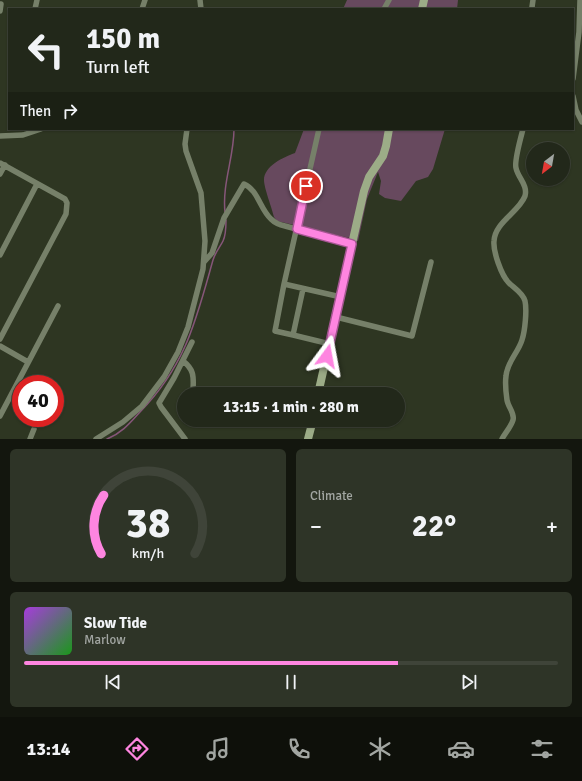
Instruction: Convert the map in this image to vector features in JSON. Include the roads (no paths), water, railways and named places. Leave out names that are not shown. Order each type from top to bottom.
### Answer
[{"type":"street","points":[[574,71],[579,32],[580,0]]},
{"type":"street","points":[[0,11],[1,3]]},
{"type":"street","points":[[574,101],[576,110],[582,122]]},
{"type":"street","points":[[0,136],[23,135],[38,130]]},
{"type":"street","points":[[185,439],[161,407],[160,391],[188,327],[204,262],[205,240],[201,193],[186,151],[185,144],[187,130]]},
{"type":"street","points":[[319,130],[284,284],[275,331],[330,344]]},
{"type":"street","points":[[320,387],[364,191],[369,177],[383,156],[389,130]]},
{"type":"street","points":[[502,439],[512,421],[512,413],[507,402],[506,376],[511,359],[522,340],[525,317],[525,301],[523,296],[504,277],[493,242],[499,228],[524,196],[525,188],[516,168],[523,130]]},
{"type":"street","points":[[0,174],[2,164],[65,199],[68,203],[66,214],[0,338]]},
{"type":"street","points":[[0,255],[37,184]]},
{"type":"street","points":[[204,262],[212,253],[228,209],[244,184],[250,187],[272,221],[352,244]]},
{"type":"street","points":[[336,317],[412,336],[431,262]]},
{"type":"street","points":[[284,284],[341,297]]},
{"type":"street","points":[[293,335],[303,289]]},
{"type":"street","points":[[0,416],[58,306]]},
{"type":"street","points":[[96,439],[132,415],[160,391],[183,361],[192,342]]},
{"type":"street","points":[[0,346],[28,362]]},
{"type":"street","points":[[183,361],[192,369],[194,387]]},
{"type":"street","points":[[308,439],[311,427]]},
{"type":"street","points":[[30,439],[34,429]]},
{"type":"waterway","points":[[225,212],[225,191],[234,130]]},
{"type":"waterway","points":[[107,439],[121,431],[140,412],[156,394],[179,359],[195,322],[214,257],[224,239],[226,220]]}]
